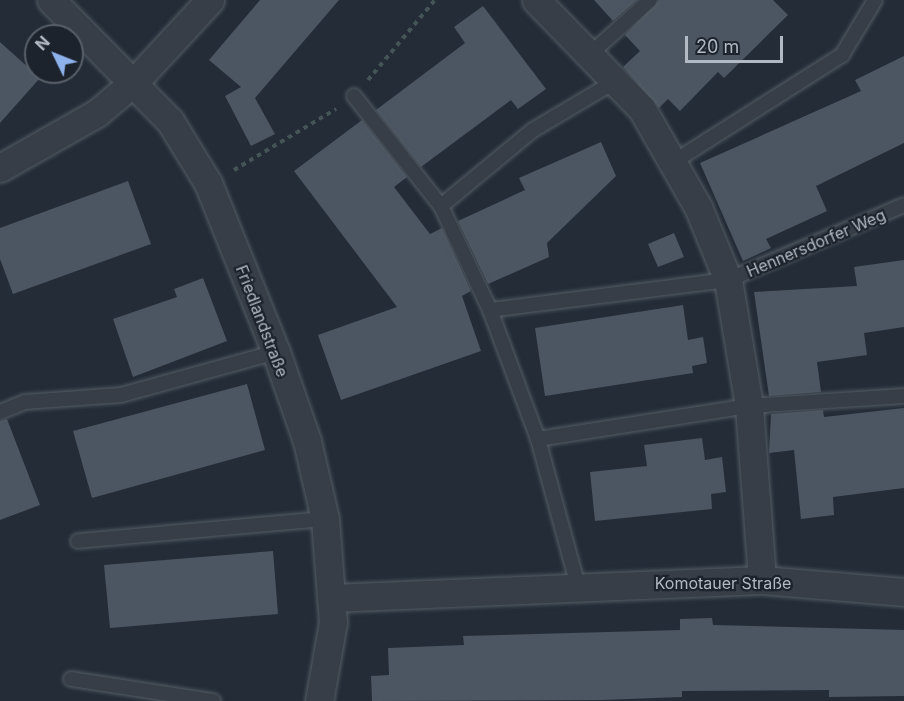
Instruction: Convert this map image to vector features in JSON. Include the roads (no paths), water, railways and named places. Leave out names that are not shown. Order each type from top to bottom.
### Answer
[{"type":"street","name":"Friedlandstraße","points":[[51,0],[136,80],[170,121],[208,183],[276,352],[306,441],[325,519],[331,598],[331,653],[320,701]]},
{"type":"street","points":[[0,168],[97,113],[136,80],[210,0]]},
{"type":"street","name":"Hennersdorfer Weg","points":[[536,0],[642,109],[675,161],[728,280],[749,406],[762,580]]},
{"type":"street","name":"Komotauer Straße","points":[[331,598],[762,580],[904,592]]},
{"type":"lane","points":[[589,56],[650,0]]},
{"type":"lane","points":[[675,161],[842,55],[875,0]]},
{"type":"lane","points":[[441,206],[533,130],[614,82]]},
{"type":"lane","points":[[354,96],[441,206],[489,310],[538,439],[578,586]]},
{"type":"lane","name":"Hennersdorfer Weg","points":[[728,280],[904,205]]},
{"type":"lane","points":[[489,310],[728,280]]},
{"type":"lane","points":[[0,412],[26,402],[121,395],[276,352]]},
{"type":"lane","points":[[538,439],[749,406],[904,396]]},
{"type":"lane","points":[[78,541],[325,519]]},
{"type":"lane","points":[[71,680],[213,701]]}]
